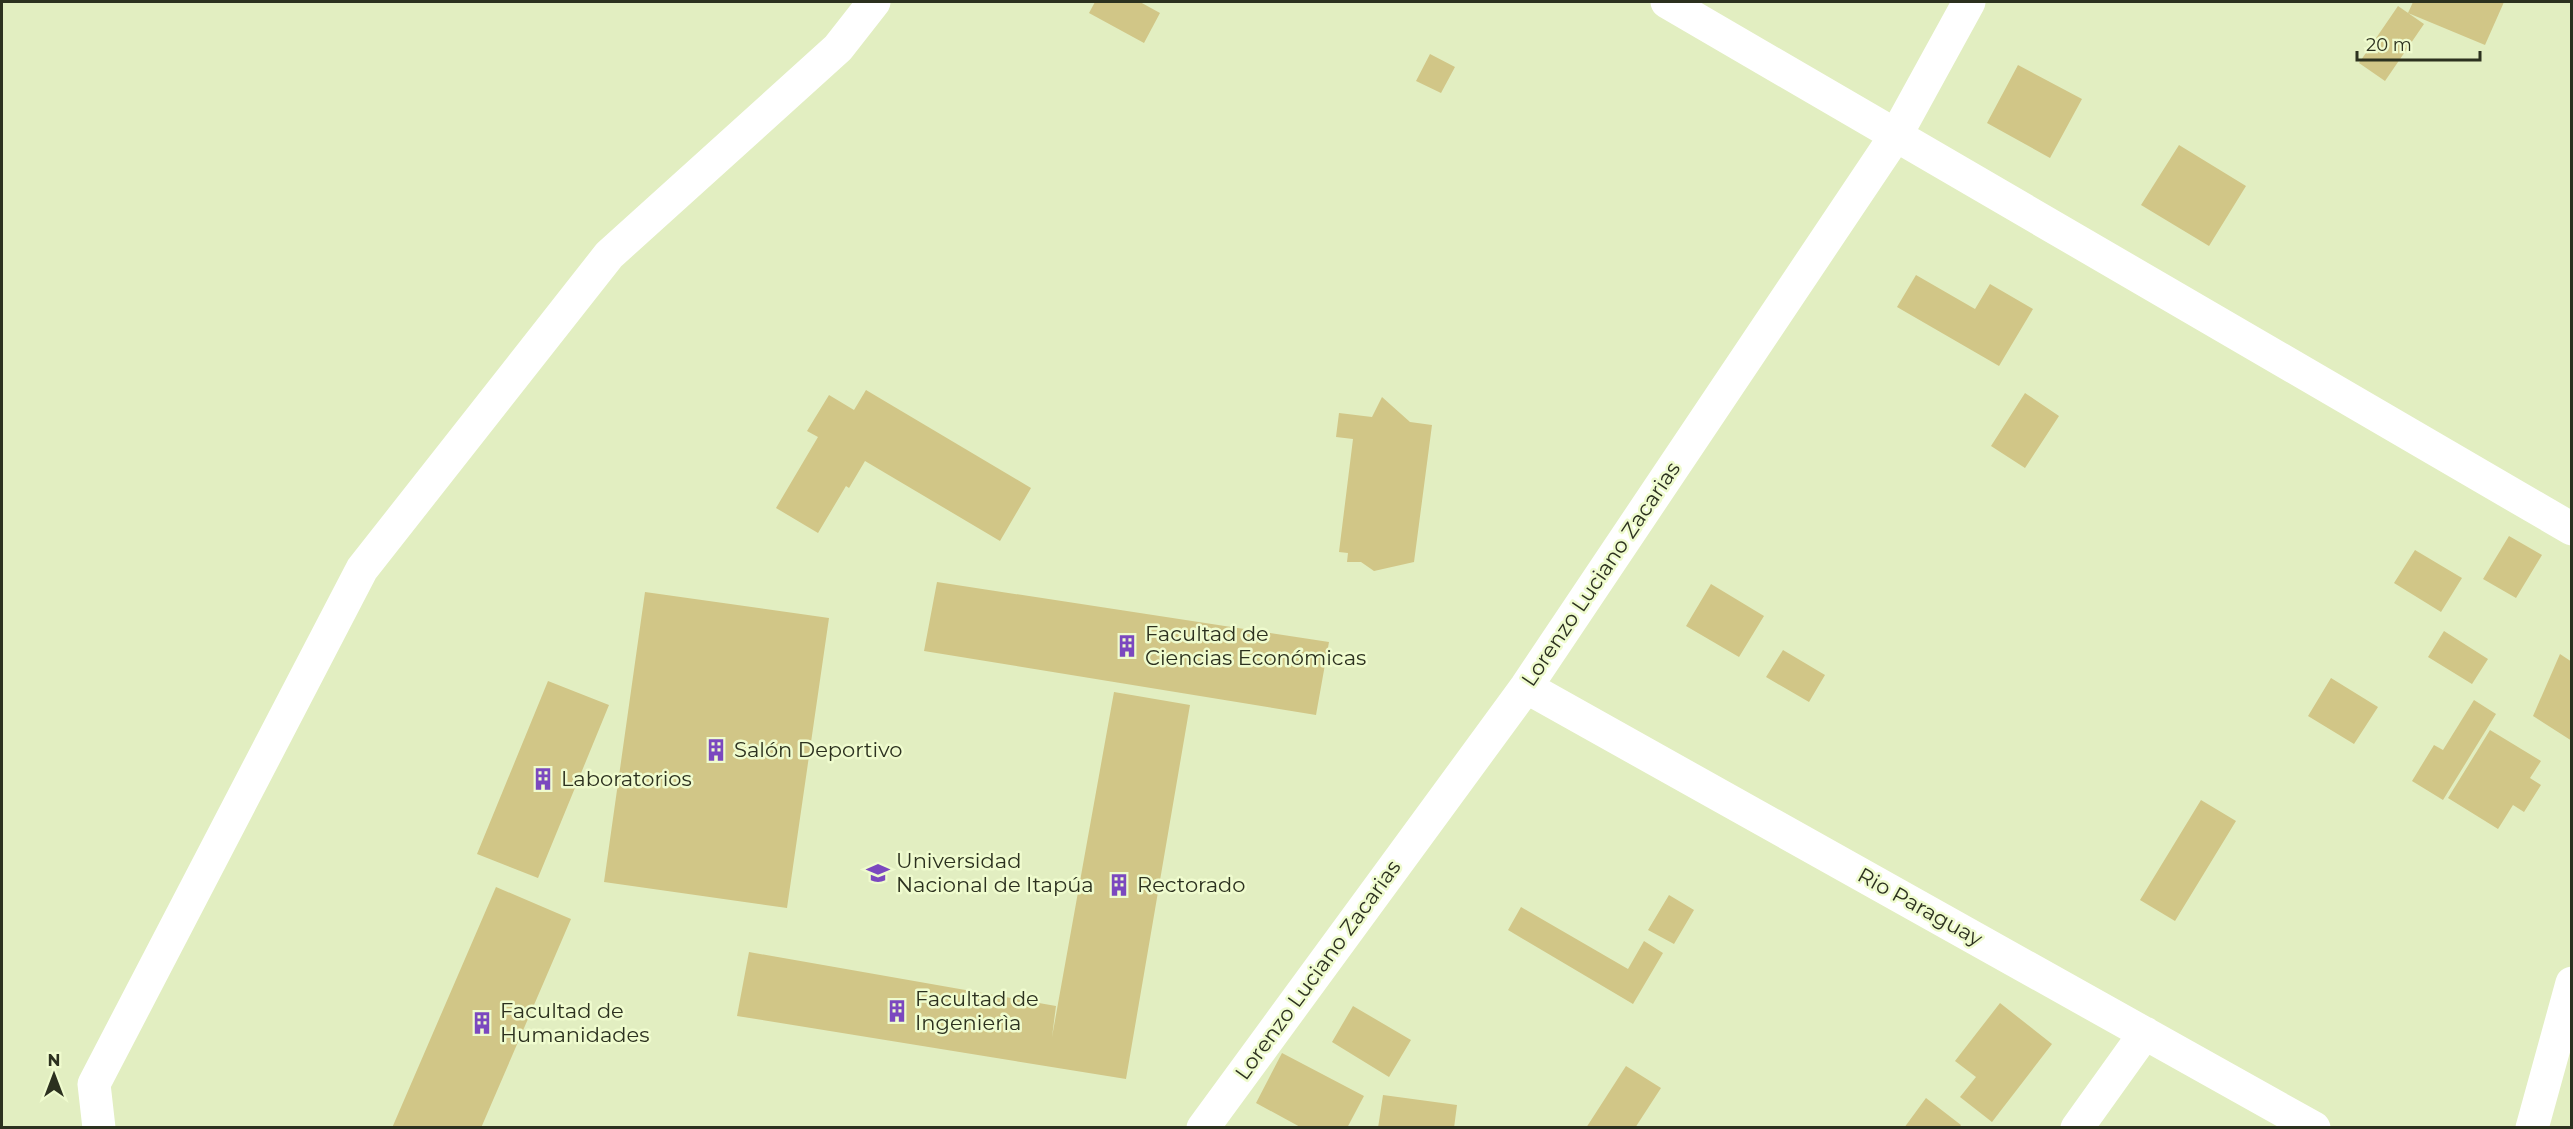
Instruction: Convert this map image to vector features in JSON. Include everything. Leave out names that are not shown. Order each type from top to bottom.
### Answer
[{"type":"street","points":[[99,1128],[94,1084],[362,568],[609,255],[838,48],[874,2]]},
{"type":"street","points":[[1667,2],[2571,529]]},
{"type":"street","name":"Lorenzo Luciano Zacarias","points":[[1209,1126],[1526,687],[1896,135],[1969,2]]},
{"type":"street","name":"Rio Paraguay","points":[[1526,687],[2314,1128]]},
{"type":"street","points":[[2532,1128],[2571,983]]},
{"type":"street","points":[[2077,1128],[2145,1033]]},
{"type":"building","points":[[1095,2],[1140,2],[1160,13],[1144,43],[1089,13]]},
{"type":"building","points":[[2413,2],[2504,2],[2485,45],[2408,13]]},
{"type":"building","points":[[2398,6],[2424,24],[2385,81],[2359,63]]},
{"type":"building","points":[[1430,54],[1455,67],[1441,93],[1416,81]]},
{"type":"building","points":[[2018,65],[2082,99],[2050,158],[1987,123]]},
{"type":"building","points":[[2179,145],[2246,186],[2209,246],[2141,205]]},
{"type":"building","points":[[1916,275],[1975,309],[1990,284],[2033,309],[1999,366],[1897,307]]},
{"type":"building","points":[[866,390],[1031,488],[1000,541],[865,461],[849,488],[846,486],[818,533],[776,508],[818,437],[807,431],[829,395],[854,410]]},
{"type":"building","points":[[2025,393],[2059,416],[2025,468],[1991,446]]},
{"type":"building","points":[[1382,397],[1410,422],[1432,425],[1414,562],[1374,571],[1361,562],[1347,562],[1348,553],[1339,552],[1353,439],[1336,437],[1339,413],[1372,417]]},
{"type":"building","points":[[2509,536],[2542,555],[2516,598],[2483,579]]},
{"type":"building","points":[[2415,550],[2462,578],[2441,612],[2394,583]]},
{"type":"building","name":"Facultad de Ciencias Económicas","points":[[937,582],[1329,642],[1316,715],[924,651]]},
{"type":"building","points":[[1711,584],[1764,616],[1739,657],[1686,626]]},
{"type":"building","name":"Salón Deportivo","points":[[645,592],[829,618],[787,908],[604,882]]},
{"type":"building","points":[[2444,631],[2488,659],[2472,684],[2428,657]]},
{"type":"building","points":[[1783,650],[1825,675],[1809,702],[1766,677]]},
{"type":"building","points":[[2560,654],[2572,662],[2572,741],[2533,716]]},
{"type":"building","points":[[2331,678],[2378,707],[2354,744],[2308,716]]},
{"type":"building","name":"Laboratorios","points":[[548,681],[609,705],[538,878],[477,854]]},
{"type":"building","name":"Rectorado","points":[[1114,692],[1190,705],[1126,1079],[737,1016],[749,952],[1056,1006],[1052,1037]]},
{"type":"building","points":[[2474,700],[2496,714],[2443,800],[2412,781],[2434,745],[2443,750]]},
{"type":"building","points":[[2490,730],[2541,761],[2530,778],[2541,785],[2524,812],[2513,805],[2498,829],[2448,798]]},
{"type":"building","points":[[2201,800],[2236,821],[2175,921],[2140,900]]},
{"type":"building","name":"Facultad de Humanidades","points":[[496,887],[571,919],[481,1128],[392,1128]]},
{"type":"building","points":[[1669,895],[1694,910],[1674,944],[1648,930]]},
{"type":"building","points":[[1521,907],[1628,969],[1644,941],[1663,953],[1633,1004],[1508,930]]},
{"type":"building","points":[[2000,1003],[2052,1044],[1992,1122],[1960,1097],[1976,1077],[1955,1061]]},
{"type":"building","points":[[1353,1006],[1411,1040],[1389,1077],[1332,1042]]},
{"type":"building","points":[[1282,1053],[1364,1096],[1347,1128],[1302,1128],[1256,1103]]},
{"type":"building","points":[[1626,1066],[1661,1088],[1635,1128],[1586,1128]]},
{"type":"building","points":[[1383,1095],[1457,1105],[1454,1128],[1378,1128]]},
{"type":"building","points":[[1926,1098],[1961,1125],[1959,1128],[1904,1128]]},
{"type":"place","name":"Facultad de Ciencias Económicas","points":[[1127,646]]},
{"type":"place","name":"Salón Deportivo","points":[[716,750]]},
{"type":"place","name":"Laboratorios","points":[[543,779]]},
{"type":"place","name":"Universidad Nacional de Itapúa","points":[[878,873]]},
{"type":"place","name":"Rectorado","points":[[1119,885]]},
{"type":"place","name":"Facultad de Ingenierìa","points":[[897,1011]]},
{"type":"place","name":"Facultad de Humanidades","points":[[482,1023]]}]
